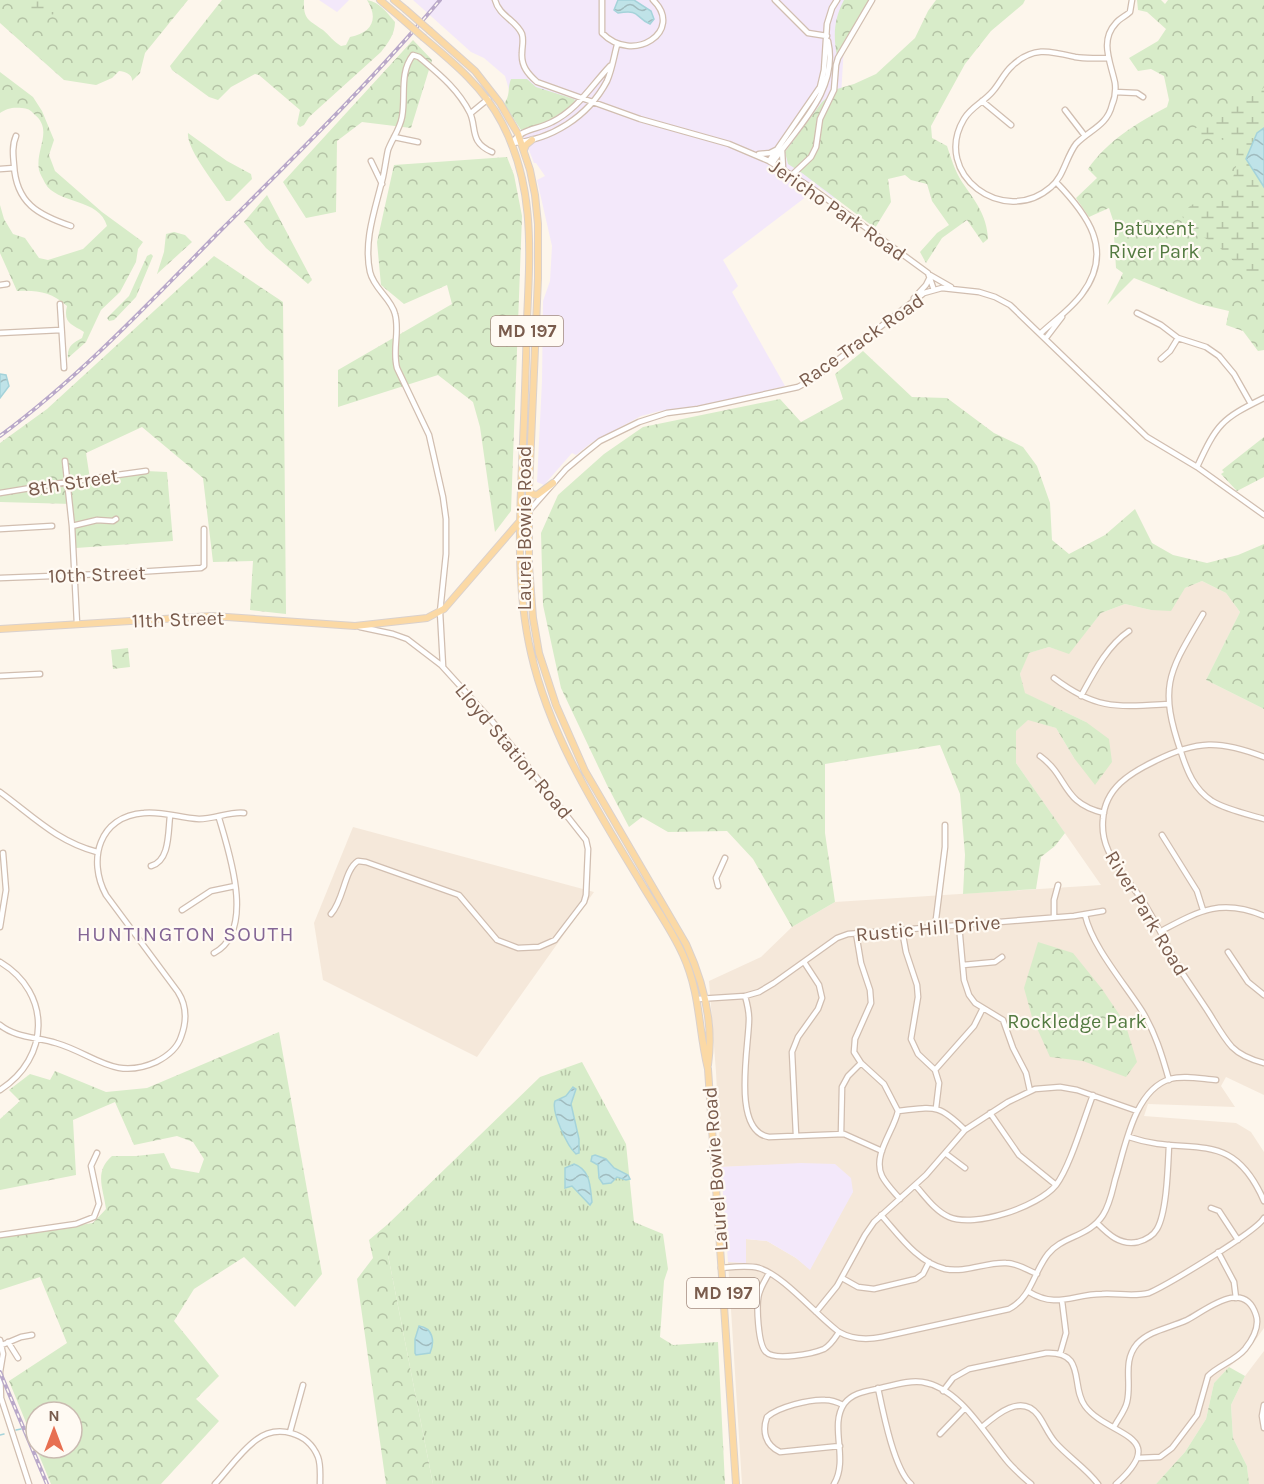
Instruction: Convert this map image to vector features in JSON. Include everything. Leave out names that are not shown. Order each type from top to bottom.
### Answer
[{"type":"main road","name":"Laurel Bowie Road","points":[[380,0],[459,68],[488,99],[512,143],[525,187],[529,218],[529,279],[520,520],[522,603],[526,632],[538,681],[550,716],[579,778],[678,945],[702,999]]},
{"type":"main road","name":"Laurel Bowie Road","points":[[394,0],[467,64],[486,84],[518,134],[533,183],[538,224],[529,489],[529,580],[533,618],[539,653],[556,705],[585,771],[686,944],[697,969],[702,999],[703,1051],[708,1069],[736,1484]]},
{"type":"main road","points":[[524,151],[526,145],[532,140]]},
{"type":"main road","points":[[529,489],[533,495],[537,495],[553,483]]},
{"type":"main road","name":"Race Track Road","points":[[440,612],[529,511]]},
{"type":"main road","points":[[505,538],[515,537],[520,541]]},
{"type":"main road","points":[[355,626],[417,620],[440,612]]},
{"type":"main road","name":"11th Street","points":[[0,629],[214,616],[355,626]]},
{"type":"street","name":"Jericho Park Road","points":[[495,0],[502,14],[521,32],[524,43],[522,61],[528,75],[543,86],[593,101],[640,120],[700,135],[771,162],[793,174],[929,275],[956,289]]},
{"type":"street","points":[[602,0],[601,30],[605,36],[617,45],[637,46],[648,42],[664,23],[664,15],[653,0]]},
{"type":"street","points":[[775,0],[808,33],[827,36]]},
{"type":"street","points":[[771,162],[820,87],[830,14],[837,0]]},
{"type":"street","points":[[793,174],[814,152],[820,119],[834,90],[838,58],[852,38],[872,0]]},
{"type":"street","points":[[1107,58],[1079,57],[1051,51],[1032,54],[1012,65],[992,92],[970,110],[963,121],[957,142],[959,166],[975,188],[998,200],[1013,202],[1040,194],[1056,182],[1070,153],[1085,136],[1100,126],[1108,117],[1116,92],[1107,58],[1108,40],[1113,26],[1130,12],[1132,0]]},
{"type":"street","points":[[512,143],[532,140],[562,128],[593,101],[606,82],[617,45]]},
{"type":"street","points":[[442,665],[440,612],[446,554],[446,519],[443,497],[429,435],[394,357],[396,315],[378,290],[370,272],[370,236],[388,151],[402,116],[404,76],[413,55],[419,57],[452,85],[471,113],[474,133],[482,146],[492,152]]},
{"type":"street","points":[[512,143],[518,134],[551,123],[572,110],[611,64]]},
{"type":"street","points":[[1116,92],[1137,93],[1143,97]]},
{"type":"street","points":[[471,113],[488,99]]},
{"type":"street","points":[[982,101],[1011,125]]},
{"type":"street","points":[[1065,110],[1085,136]]},
{"type":"street","points":[[16,136],[13,142],[14,168],[18,187],[28,204],[41,214],[71,226]]},
{"type":"street","points":[[394,137],[418,142]]},
{"type":"street","points":[[753,154],[764,155],[780,149]]},
{"type":"street","points":[[780,149],[783,168]]},
{"type":"street","points":[[371,161],[382,184]]},
{"type":"street","points":[[0,169],[14,168]]},
{"type":"street","points":[[1041,333],[1082,294],[1089,283],[1095,262],[1095,241],[1086,216],[1056,182]]},
{"type":"street","points":[[929,275],[933,290]]},
{"type":"street","points":[[911,303],[928,282],[929,275]]},
{"type":"street","points":[[0,285],[7,284]]},
{"type":"street","name":"Race Track Road","points":[[529,511],[573,462],[600,441],[652,416],[698,409],[805,384],[924,293],[933,290],[956,289],[979,292],[1005,301],[1041,333],[1136,427],[1264,515]]},
{"type":"street","points":[[60,304],[64,368]]},
{"type":"street","points":[[1046,338],[1065,312]]},
{"type":"street","points":[[1137,314],[1161,325],[1178,338],[1206,347],[1219,356],[1234,374],[1251,404]]},
{"type":"street","points":[[0,333],[61,330]]},
{"type":"street","points":[[1161,359],[1170,351],[1178,338]]},
{"type":"street","points":[[1197,467],[1208,442],[1220,425],[1228,417],[1264,398]]},
{"type":"street","points":[[65,461],[72,526],[77,624]]},
{"type":"street","name":"8th Street","points":[[0,493],[146,471]]},
{"type":"street","points":[[72,526],[85,521],[113,521],[116,519]]},
{"type":"street","points":[[0,529],[52,526]]},
{"type":"street","name":"10th Street","points":[[0,578],[194,569],[204,566],[204,529]]},
{"type":"street","points":[[1203,614],[1177,657],[1170,679],[1168,704],[1170,719],[1188,774],[1205,796],[1222,806],[1264,819]]},
{"type":"street","name":"Lloyd Station Road","points":[[330,914],[339,903],[351,868],[355,863],[362,861],[459,895],[497,940],[524,949],[539,947],[555,939],[584,902],[586,895],[588,849],[586,840],[492,721],[442,665],[407,639],[355,626]]},
{"type":"street","points":[[1081,696],[1101,662],[1120,637],[1129,630]]},
{"type":"street","points":[[0,676],[40,674]]},
{"type":"street","points":[[1054,678],[1093,702],[1116,706],[1168,704]]},
{"type":"street","points":[[1041,756],[1048,762],[1076,801],[1086,808],[1104,813],[1112,793],[1124,779],[1134,771],[1180,749],[1194,745],[1227,746],[1264,757]]},
{"type":"street","points":[[0,792],[52,833],[72,844],[97,852]]},
{"type":"street","points":[[0,1025],[9,1032],[64,1046],[107,1066],[134,1068],[153,1064],[168,1056],[178,1044],[183,1033],[185,1011],[181,997],[106,895],[97,872],[97,852],[106,832],[123,818],[147,812],[198,819],[244,813]]},
{"type":"street","name":"River Park Road","points":[[1104,813],[1103,830],[1108,851],[1140,896],[1181,970],[1232,1047],[1250,1059],[1264,1063]]},
{"type":"street","points":[[151,866],[158,863],[164,855],[170,816]]},
{"type":"street","points":[[214,953],[220,950],[226,942],[235,923],[237,912],[231,862],[219,818]]},
{"type":"street","points":[[935,927],[945,847],[945,825]]},
{"type":"street","points":[[1162,835],[1197,891],[1203,910]]},
{"type":"street","points":[[0,927],[6,890],[3,853]]},
{"type":"street","points":[[718,886],[716,878],[725,858]]},
{"type":"street","points":[[1054,917],[1054,900],[1058,885]]},
{"type":"street","points":[[182,910],[211,891],[235,886]]},
{"type":"street","points":[[1161,931],[1203,910],[1221,906],[1235,907],[1264,916]]},
{"type":"street","name":"Rustic Hill Drive","points":[[702,999],[745,996],[766,988],[837,938],[856,933],[1085,915],[1103,911]]},
{"type":"street","points":[[1085,915],[1093,938],[1150,1024],[1161,1050],[1169,1080]]},
{"type":"street","points":[[959,925],[969,995],[975,1003],[1000,1017],[1006,1024],[1012,1044],[1026,1073],[1030,1091]]},
{"type":"street","points":[[902,930],[906,952],[917,985],[918,997],[912,1027],[912,1044],[918,1054],[935,1070],[939,1083],[936,1108]]},
{"type":"street","points":[[856,933],[861,963],[871,996],[869,1010],[854,1042],[854,1052],[861,1063],[884,1084],[898,1111],[879,1164],[880,1173],[900,1199]]},
{"type":"street","points":[[1228,952],[1248,982],[1264,995]]},
{"type":"street","points":[[963,965],[995,962],[1002,957]]},
{"type":"street","points":[[0,962],[15,973],[29,990],[37,1012],[38,1040],[21,1072],[0,1090]]},
{"type":"street","points":[[796,1136],[792,1052],[798,1037],[817,1012],[822,998],[819,985],[804,962]]},
{"type":"street","points":[[745,996],[749,1016],[746,1105],[748,1120],[754,1130],[764,1136],[841,1134],[882,1151]]},
{"type":"street","points":[[935,1070],[978,1022],[983,1008]]},
{"type":"street","points":[[841,1134],[842,1087],[848,1076],[861,1063]]},
{"type":"street","points":[[721,1268],[754,1268],[769,1273],[839,1332],[852,1338],[882,1337],[1004,1311],[1017,1304],[1029,1292],[1050,1251],[1089,1230],[1097,1223],[1111,1197],[1137,1111],[1152,1089],[1169,1080],[1182,1078],[1216,1080]]},
{"type":"street","points":[[816,1312],[842,1278],[865,1235],[881,1215],[915,1185],[964,1130],[1015,1097],[1030,1091],[1060,1087],[1093,1095],[1137,1111]]},
{"type":"street","points":[[915,1185],[941,1213],[949,1217],[964,1220],[1011,1212],[1038,1198],[1056,1185],[1068,1163],[1093,1095]]},
{"type":"street","points":[[898,1111],[936,1108],[946,1113],[964,1130]]},
{"type":"street","points":[[990,1113],[1019,1155],[1056,1185]]},
{"type":"street","points":[[1129,1137],[1210,1148],[1236,1160],[1244,1167],[1264,1202]]},
{"type":"street","points":[[1097,1223],[1112,1237],[1126,1242],[1144,1240],[1155,1232],[1163,1206],[1169,1144]]},
{"type":"street","points":[[0,1235],[76,1224],[94,1217],[99,1208],[99,1199],[92,1178],[91,1166],[97,1153]]},
{"type":"street","points":[[945,1153],[965,1168]]},
{"type":"street","points":[[1211,1208],[1219,1211],[1238,1240]]},
{"type":"street","points":[[881,1215],[913,1251],[945,1269],[957,1270],[1010,1263],[1037,1274]]},
{"type":"street","points":[[1029,1292],[1043,1299],[1062,1301],[1100,1294],[1149,1293],[1238,1240],[1259,1225],[1264,1218]]},
{"type":"street","points":[[1259,1225],[1264,1230]]},
{"type":"street","points":[[1218,1252],[1234,1282],[1236,1298]]},
{"type":"street","points":[[842,1278],[866,1289],[882,1288],[916,1280],[923,1274],[929,1262]]},
{"type":"street","points":[[769,1273],[758,1298],[761,1344],[767,1353],[779,1358],[820,1350],[830,1344],[839,1332]]},
{"type":"street","points":[[1114,1426],[1127,1403],[1129,1361],[1138,1343],[1152,1334],[1186,1321],[1214,1303],[1236,1298],[1248,1303],[1256,1314],[1257,1328],[1251,1340],[1238,1356],[1208,1376],[1197,1415],[1169,1451],[1160,1457],[1137,1458]]},
{"type":"street","points":[[1060,1354],[1066,1333],[1062,1301]]},
{"type":"street","points":[[29,1484],[2,1411],[0,1385],[3,1360],[1,1343],[32,1335]]},
{"type":"street","points":[[8,1342],[18,1358]]},
{"type":"street","points":[[943,1391],[953,1378],[969,1369],[1041,1353],[1060,1354],[1070,1360],[1076,1370],[1085,1406],[1132,1439],[1136,1446],[1137,1458],[1133,1468],[1116,1484]]},
{"type":"street","points":[[834,1484],[840,1468],[839,1422],[843,1405],[857,1394],[917,1382],[943,1391],[965,1408],[982,1427],[1006,1461],[1031,1484]]},
{"type":"street","points":[[290,1432],[303,1385]]},
{"type":"street","points":[[878,1388],[891,1442],[905,1477],[911,1484]]},
{"type":"street","points":[[840,1446],[780,1452],[769,1444],[765,1436],[765,1426],[767,1417],[781,1408],[823,1400],[843,1405]]},
{"type":"street","points":[[1264,1405],[1262,1416],[1264,1428]]},
{"type":"street","points":[[982,1427],[1009,1407],[1031,1408],[1036,1412],[1056,1444],[1098,1484]]},
{"type":"street","points":[[940,1434],[965,1408]]},
{"type":"street","points":[[215,1484],[256,1440],[272,1433],[290,1432],[304,1438],[315,1450],[320,1462],[320,1484]]},
{"type":"shaded area","points":[[319,0],[349,0],[337,12]]},
{"type":"shaded area","points":[[413,0],[859,0],[844,45],[835,200],[819,187],[723,260],[738,286],[732,292],[785,386],[701,407],[660,411],[641,416],[591,443],[576,455],[572,453],[544,485],[537,482],[543,301],[550,281],[552,246],[537,180],[545,176],[534,163],[519,124],[505,76],[484,58],[471,52]]},
{"type":"shaded area","points":[[1202,581],[1226,593],[1240,612],[1206,680],[1264,709],[1264,1095],[1226,1077],[1221,1086],[1235,1107],[1148,1104],[1144,1116],[1236,1123],[1251,1132],[1264,1152],[1264,1328],[1247,1352],[1214,1383],[1206,1419],[1185,1452],[1156,1484],[742,1484],[728,1262],[746,1263],[746,1239],[767,1241],[810,1269],[853,1191],[834,1164],[721,1167],[709,981],[761,957],[792,927],[835,902],[1101,885],[1016,763],[1016,731],[1028,719],[1056,728],[1074,758],[1086,722],[1024,693],[1020,674],[1028,653],[1049,647],[1069,653],[1101,613],[1125,604],[1151,610],[1185,588]]},
{"type":"shaded area","points":[[353,827],[594,892],[477,1057],[323,980],[314,923]]},
{"type":"shaded area","points":[[801,1163],[835,1164],[851,1178],[853,1192],[810,1270],[796,1258],[767,1241],[746,1239],[746,1263],[728,1262],[721,1167]]},
{"type":"shaded area","points":[[1264,1351],[1264,1484],[1249,1484],[1247,1466],[1233,1438],[1231,1405],[1245,1376]]},
{"type":"green space","points":[[0,0],[188,0],[145,53],[140,73],[132,81],[128,74],[119,71],[112,78],[96,85],[64,80],[0,23]]},
{"type":"green space","points":[[29,0],[59,0],[62,5],[58,14],[30,16]]},
{"type":"green space","points":[[222,0],[304,0],[308,19],[341,46],[346,45],[350,37],[364,32],[371,24],[373,19],[371,7],[367,0],[383,8],[395,22],[395,26],[391,38],[381,52],[300,127],[297,124],[300,110],[259,75],[255,74],[231,87],[218,100],[209,97],[172,70],[170,66]]},
{"type":"green space","points":[[844,0],[870,0],[837,56],[835,27]]},
{"type":"green space","points":[[936,0],[1025,0],[991,31],[965,64],[931,126],[932,138],[947,146],[960,178],[980,209],[988,239],[983,243],[967,220],[942,238],[926,263],[920,252],[937,233],[949,225],[932,201],[927,184],[911,180],[905,175],[888,179],[891,202],[875,228],[788,164],[785,152],[822,102],[837,89],[876,74],[915,38]]},
{"type":"green space","name":"Patuxent River Park","points":[[1137,0],[1161,0],[1165,4],[1168,0],[1264,0],[1264,350],[1258,351],[1243,331],[1226,325],[1229,311],[1199,304],[1134,278],[1107,305],[1123,273],[1116,268],[1113,220],[1109,208],[1089,217],[1076,198],[1097,178],[1088,169],[1104,150],[1134,126],[1167,107],[1169,100],[1164,76],[1151,69],[1138,71],[1129,58],[1158,41],[1166,29],[1147,12],[1138,10]]},
{"type":"green space","points":[[413,40],[432,60],[411,128],[362,122],[337,141],[336,212],[306,218],[283,182]]},
{"type":"green space","points":[[0,72],[33,97],[42,111],[54,140],[49,155],[55,171],[102,212],[143,242],[138,249],[136,262],[120,292],[101,310],[86,342],[68,358],[73,343],[82,338],[84,332],[67,320],[67,306],[55,298],[38,292],[17,291],[0,253],[0,205],[4,219],[13,234],[25,238],[39,258],[48,260],[83,249],[107,226],[103,217],[96,210],[58,195],[45,183],[39,172],[38,162],[43,127],[32,111],[27,109],[13,108],[0,113]]},
{"type":"green space","points":[[511,79],[527,79],[536,87],[574,99],[576,103],[547,122],[521,130],[504,104]]},
{"type":"green space","points":[[1264,87],[1264,128],[1257,133],[1246,159],[1264,187],[1264,291],[1218,246],[1192,230],[1181,215],[1191,205],[1219,197],[1231,185],[1237,163],[1236,149],[1228,141],[1191,133],[1215,115],[1260,92]]},
{"type":"green space","points":[[188,133],[227,161],[251,174],[252,179],[230,201],[226,201],[197,158]]},
{"type":"green space","points":[[507,157],[514,175],[522,216],[511,511],[495,532],[480,427],[473,402],[438,375],[338,407],[338,370],[452,304],[447,285],[404,304],[381,285],[377,242],[394,165]]},
{"type":"green space","points":[[267,195],[312,280],[308,284],[266,248],[244,222]]},
{"type":"green space","points":[[174,232],[185,235],[192,242],[157,274],[164,252],[166,234]]},
{"type":"green space","points":[[151,254],[153,256],[136,297],[114,320],[109,321],[107,318],[129,296],[147,256]]},
{"type":"green space","points":[[214,256],[283,302],[286,614],[250,610],[253,561],[213,562],[203,478],[142,427],[86,453],[90,479],[146,471],[167,472],[173,541],[76,548],[72,504],[0,502],[0,443],[47,409]]},
{"type":"green space","points":[[863,351],[912,397],[947,398],[994,433],[1023,447],[1037,466],[1050,503],[1052,540],[1069,554],[1105,535],[1135,509],[1152,543],[1173,555],[1207,563],[1238,555],[1264,544],[1264,709],[1206,680],[1240,612],[1226,593],[1202,581],[1185,588],[1171,611],[1151,610],[1125,604],[1101,613],[1069,654],[1049,647],[1029,653],[1020,674],[1025,693],[1086,722],[1109,739],[1112,762],[1095,785],[1074,758],[1056,728],[1028,720],[1016,731],[1016,763],[1065,833],[1055,846],[1041,857],[1036,889],[963,894],[965,855],[960,794],[940,745],[825,764],[825,833],[835,902],[792,927],[753,859],[727,831],[668,832],[642,817],[629,827],[561,688],[543,605],[541,533],[558,495],[604,454],[643,427],[780,399],[801,422],[843,399],[835,374]]},
{"type":"green space","points":[[1264,437],[1264,477],[1237,491],[1221,474],[1224,472],[1222,470]]},
{"type":"green space","points":[[128,648],[130,667],[113,669],[111,650]]},
{"type":"green space","name":"Rockledge Park","points":[[1038,942],[1073,953],[1102,989],[1125,1023],[1137,1062],[1126,1077],[1083,1061],[1050,1057],[1032,1017],[1024,988]]},
{"type":"green space","points":[[279,1032],[322,1274],[295,1307],[244,1257],[194,1289],[174,1321],[219,1376],[196,1399],[219,1421],[161,1484],[51,1484],[41,1460],[84,1460],[84,1400],[24,1400],[24,1418],[9,1381],[67,1343],[40,1277],[0,1290],[0,1237],[93,1223],[106,1209],[101,1174],[106,1162],[112,1156],[164,1153],[171,1168],[199,1173],[204,1159],[193,1142],[177,1136],[134,1145],[115,1102],[73,1120],[76,1175],[0,1190],[0,1119],[20,1101],[9,1090],[30,1074],[50,1080],[55,1071],[106,1092],[147,1088]]},
{"type":"green space","points":[[582,1062],[626,1144],[634,1222],[663,1234],[668,1269],[664,1281],[660,1337],[673,1345],[718,1342],[725,1484],[433,1484],[388,1255],[388,1224],[540,1077]]},
{"type":"green space","points":[[388,1224],[388,1255],[433,1484],[386,1484],[357,1279],[373,1258],[369,1240]]},
{"type":"green space","points":[[1229,1367],[1245,1376],[1231,1405],[1233,1438],[1247,1466],[1249,1484],[1156,1484],[1185,1452],[1206,1419],[1214,1383]]},
{"type":"water","points":[[618,0],[634,0],[651,11],[654,19],[650,24],[634,13],[618,13],[614,10]]},
{"type":"water","points":[[1264,128],[1264,187],[1246,159],[1257,133]]},
{"type":"water","points":[[0,374],[6,375],[9,386],[0,398]]},
{"type":"water","points":[[573,1087],[576,1089],[571,1104],[579,1139],[579,1153],[576,1154],[568,1144],[554,1106],[555,1101],[566,1096]]},
{"type":"water","points":[[592,1156],[606,1159],[630,1179],[617,1177],[611,1183],[603,1184],[599,1178],[598,1165],[591,1161]]},
{"type":"water","points":[[574,1164],[584,1170],[589,1180],[592,1202],[590,1205],[572,1186],[565,1188],[565,1168]]},
{"type":"water","points":[[419,1326],[430,1332],[432,1344],[430,1353],[416,1355],[415,1339]]},
{"type":"waterway","points":[[16,1430],[21,1429]]},
{"type":"waterway","points":[[0,1435],[4,1434]]},
{"type":"railway","points":[[0,436],[59,389],[141,312],[332,118],[440,0]]},
{"type":"railway","points":[[0,1372],[47,1484]]},
{"type":"district","name":"HUNTINGTON SOUTH","points":[[186,934]]}]
